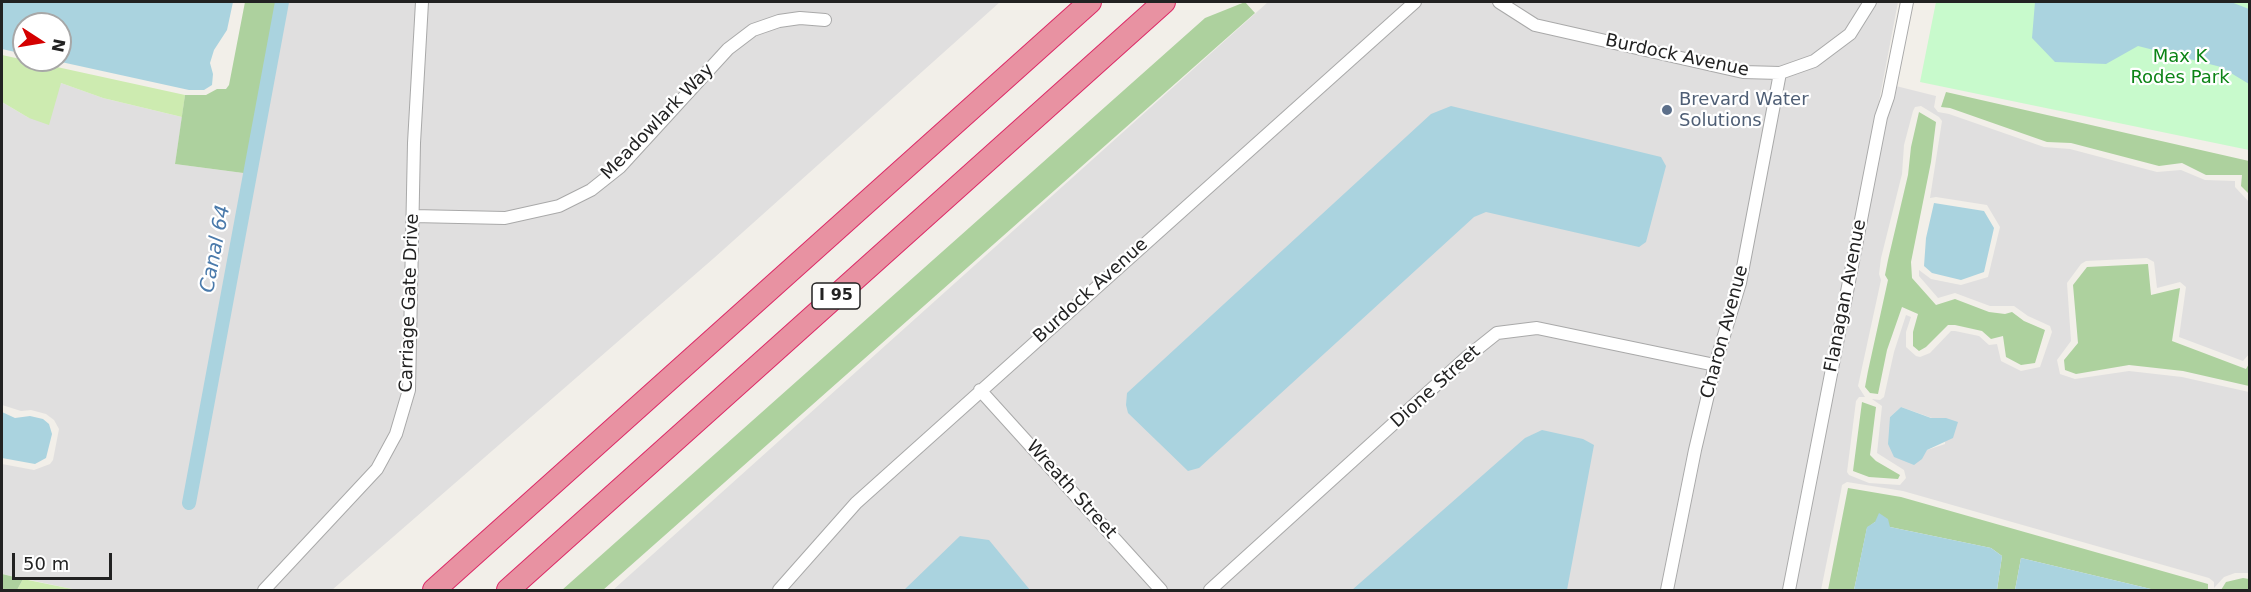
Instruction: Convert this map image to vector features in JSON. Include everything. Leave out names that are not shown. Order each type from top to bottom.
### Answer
[{"type":"highway","name":"I 95","points":[[434,591],[1090,2]]},
{"type":"highway","name":"I 95","points":[[508,591],[1164,2]]},
{"type":"street","name":"Carriage Gate Drive","points":[[264,591],[377,469],[396,434],[409,390],[419,32],[422,2]]},
{"type":"street","name":"Burdock Avenue","points":[[779,591],[856,503],[1415,2]]},
{"type":"street","name":"Burdock Avenue","points":[[1499,2],[1535,25],[1743,72],[1780,73],[1814,61],[1850,34],[1870,2]]},
{"type":"street","name":"Flanagan Avenue","points":[[1788,591],[1881,117],[1888,97],[1907,2]]},
{"type":"street","name":"Meadowlark Way","points":[[413,216],[505,218],[559,206],[591,190],[620,166],[728,49],[753,30],[779,21],[800,18],[825,20]]},
{"type":"street","name":"Charon Avenue","points":[[1667,591],[1695,450],[1715,366],[1740,283],[1780,73]]},
{"type":"street","name":"Dione Street","points":[[1210,591],[1467,357],[1497,333],[1536,328],[1715,366]]},
{"type":"street","name":"Wreath Street","points":[[980,390],[1161,591]]},
{"type":"shaded area","points":[[283,2],[1000,2],[714,258],[332,590],[77,590],[2,574],[2,464],[34,470],[50,464],[53,460],[59,429],[54,420],[46,414],[31,410],[21,411],[2,405],[2,102],[29,118],[61,83],[103,98],[182,117],[175,164],[251,174]]},
{"type":"shaded area","points":[[1268,2],[1898,2],[1786,590],[613,590]]},
{"type":"shaded area","points":[[1892,85],[1936,96],[1934,107],[1938,112],[2044,147],[2070,149],[2157,172],[2181,170],[2205,180],[2235,181],[2235,187],[2250,203],[2250,353],[2243,361],[2179,337],[2186,287],[2180,282],[2157,288],[2154,262],[2147,258],[2086,261],[2081,264],[2067,283],[2071,341],[2057,360],[2060,374],[2075,379],[2129,371],[2182,377],[2249,392],[2249,573],[2235,573],[2224,577],[2214,588],[2214,582],[2209,578],[1903,491],[1847,482],[1842,485],[1821,590],[1793,590]],"holes":[[[1921,106],[1942,121],[1930,198],[1987,205],[2000,227],[1988,277],[1961,285],[1931,279],[1919,270],[1919,276],[1938,298],[1955,293],[1990,306],[2014,306],[2028,316],[2050,326],[2052,332],[2040,367],[2021,371],[2001,361],[1997,344],[1989,345],[1979,336],[1955,331],[1951,331],[1930,353],[1920,357],[1916,356],[1906,347],[1906,332],[1911,317],[1906,315],[1894,352],[1884,397],[1880,400],[1872,399],[1882,406],[1877,453],[1904,470],[1906,478],[1900,485],[1869,483],[1847,472],[1856,401],[1859,397],[1865,397],[1858,386],[1881,280],[1879,274],[1881,258],[1902,174],[1904,145],[1913,111],[1915,107]],[[1901,407],[1932,418],[1946,418],[1945,444],[1927,450],[1890,430],[1890,417]]]},
{"type":"green space","points":[[245,2],[283,2],[251,174],[175,164],[185,95],[206,95],[217,89],[226,89],[229,85]]},
{"type":"green space","points":[[1245,2],[1255,13],[603,590],[562,590],[1205,18]]},
{"type":"green space","name":"Max K Rodes Park","points":[[1936,2],[2249,2],[2249,150],[1920,82]]},
{"type":"green space","points":[[2,55],[12,57],[12,72],[72,70],[185,95],[182,117],[103,98],[61,83],[49,125],[29,118],[2,102]]},
{"type":"green space","points":[[1946,92],[2249,161],[2249,194],[2241,186],[2242,175],[2206,175],[2182,163],[2159,166],[2071,143],[2047,142],[1950,108],[1941,107]]},
{"type":"green space","points":[[1919,112],[1936,122],[1931,162],[1911,262],[1912,278],[1936,305],[1955,299],[1989,312],[2005,314],[2012,312],[2024,321],[2045,330],[2035,363],[2021,365],[2006,357],[2003,336],[1991,339],[1982,331],[1955,325],[1948,325],[1919,351],[1913,346],[1913,332],[1918,314],[1902,307],[1887,350],[1878,394],[1870,393],[1865,387],[1888,280],[1885,275],[1908,175],[1911,147]]},
{"type":"green space","points":[[2148,264],[2151,295],[2180,288],[2172,341],[2246,369],[2249,364],[2249,386],[2183,371],[2129,365],[2076,374],[2065,370],[2064,360],[2078,343],[2073,285],[2087,267]]},
{"type":"green space","points":[[1862,402],[1876,407],[1870,455],[1900,475],[1898,479],[1869,477],[1853,471]]},
{"type":"green space","points":[[1848,488],[1901,497],[2208,584],[2208,590],[2155,590],[2021,558],[2015,590],[1997,590],[2002,556],[1991,548],[1875,522],[1867,528],[1854,590],[1828,590]]},
{"type":"green space","points":[[2,574],[23,579],[17,590],[2,590]]},
{"type":"green space","points":[[23,579],[77,590],[17,590]]},
{"type":"green space","points":[[2249,579],[2249,590],[2221,590],[2226,582]]},
{"type":"water","points":[[2,2],[233,2],[227,30],[214,50],[210,63],[213,74],[212,85],[204,90],[189,90],[72,64],[72,12],[12,12],[12,51],[2,49]]},
{"type":"water","points":[[2035,2],[2231,2],[2249,9],[2249,84],[2221,67],[2138,46],[2106,64],[2055,62],[2032,38]]},
{"type":"water","points":[[1451,106],[1661,157],[1666,166],[1646,242],[1639,247],[1486,212],[1474,217],[1199,468],[1188,471],[1128,413],[1127,393],[1431,114]]},
{"type":"water","points":[[1934,203],[1984,211],[1994,228],[1984,272],[1961,280],[1932,273],[1924,266],[1926,238]]},
{"type":"water","points":[[1901,407],[1931,418],[1946,418],[1958,422],[1953,438],[1927,450],[1922,459],[1914,465],[1894,457],[1888,444],[1890,417]]},
{"type":"water","points":[[2,412],[15,418],[30,416],[43,419],[49,424],[52,434],[46,458],[35,464],[2,458]]},
{"type":"water","points":[[1542,430],[1583,439],[1594,445],[1567,590],[1352,590],[1525,438]]},
{"type":"water","points":[[1879,513],[1888,519],[1890,527],[1991,548],[2002,556],[1997,590],[1854,590],[1867,527],[1875,522]]},
{"type":"water","points":[[960,536],[989,540],[1030,590],[904,590]]},
{"type":"water","points":[[2021,558],[2155,590],[2015,590]]},
{"type":"waterway","name":"Canal 64","points":[[189,503],[282,2]]},
{"type":"place","name":"Brevard Water Solutions","points":[[1667,110]]}]
